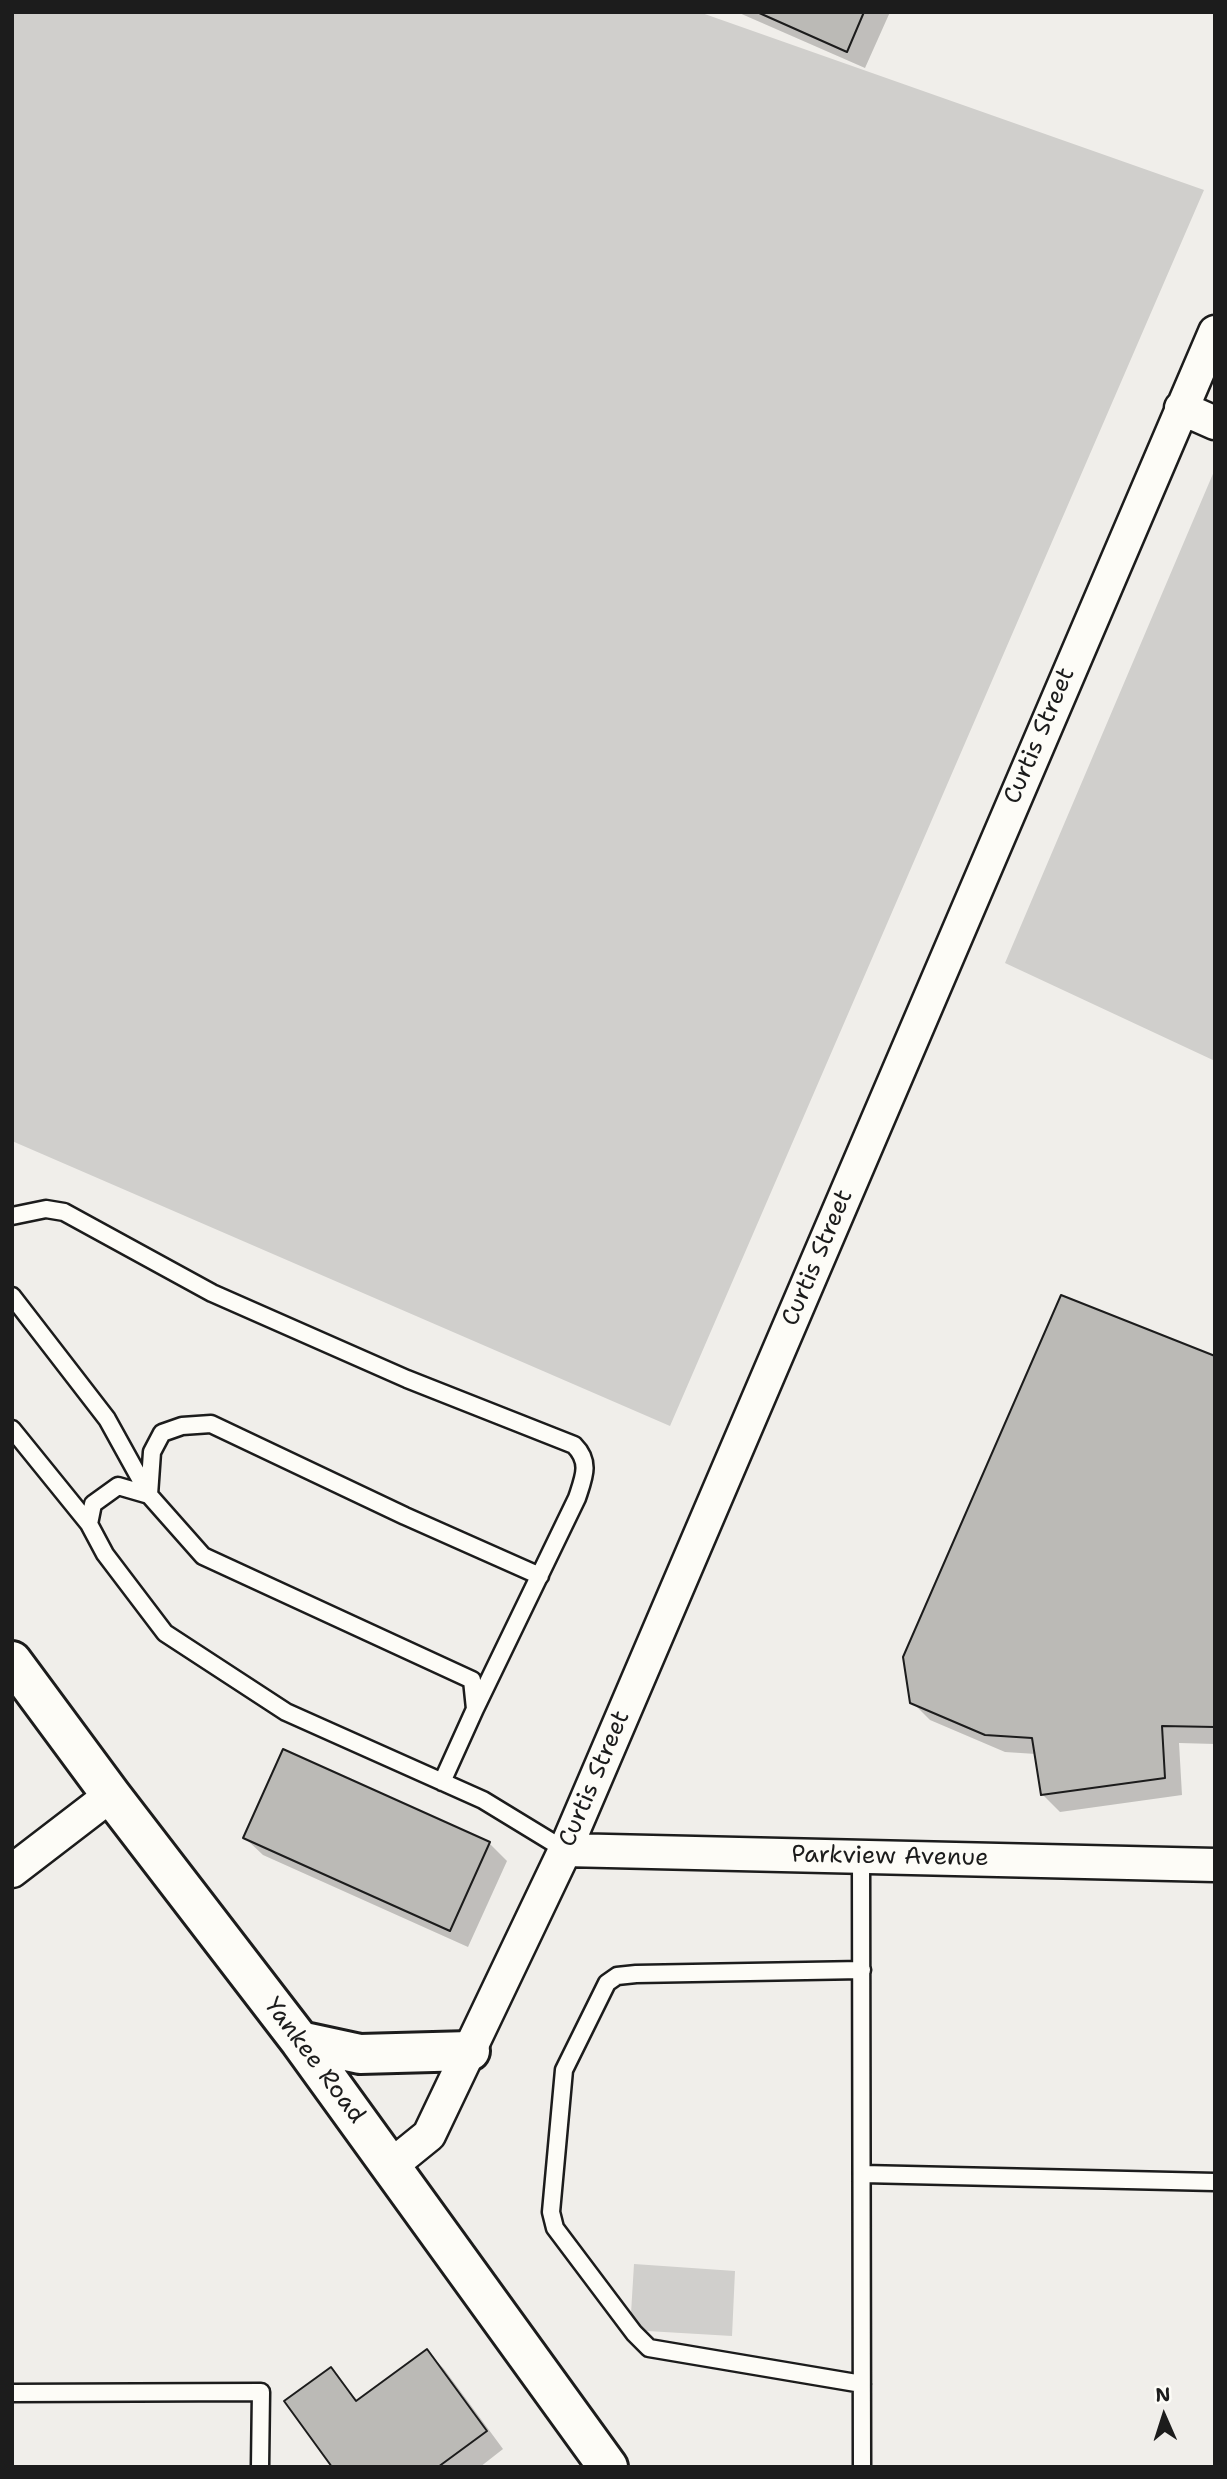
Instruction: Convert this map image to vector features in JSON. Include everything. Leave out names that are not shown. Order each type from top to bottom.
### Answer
[{"type":"street","name":"Curtis Street","points":[[391,2165],[429,2135],[565,1850],[1215,332]]},
{"type":"street","points":[[1181,408],[1215,423]]},
{"type":"street","name":"Yankee Road","points":[[12,1661],[391,2165],[608,2467]]},
{"type":"street","points":[[12,1871],[111,1795]]},
{"type":"street","name":"Parkview Avenue","points":[[565,1850],[1215,1865]]},
{"type":"street","points":[[300,2042],[360,2054],[470,2051]]},
{"type":"lane","points":[[12,1216],[46,1209],[64,1212],[212,1293],[407,1379],[573,1445],[582,1454],[586,1468],[577,1498],[442,1782]]},
{"type":"lane","points":[[12,1296],[107,1419],[149,1495],[203,1556],[472,1680],[475,1709]]},
{"type":"lane","points":[[149,1495],[152,1452],[162,1433],[182,1426],[211,1424],[405,1516],[540,1576]]},
{"type":"lane","points":[[12,1429],[89,1524],[105,1554],[165,1633],[286,1712],[483,1800],[565,1850]]},
{"type":"lane","points":[[89,1524],[93,1504],[118,1486],[149,1495]]},
{"type":"lane","points":[[860,1856],[862,2467]]},
{"type":"lane","points":[[862,1970],[636,1974],[617,1976],[607,1983],[564,2070],[551,2212],[555,2228],[634,2333],[649,2348],[862,2384]]},
{"type":"lane","points":[[863,2174],[1215,2182]]},
{"type":"lane","points":[[12,2393],[261,2392],[260,2467]]},
{"type":"shaded area","points":[[12,12],[699,12],[1204,190],[670,1426],[12,1141]]},
{"type":"shaded area","points":[[1215,469],[1215,1061],[1005,963]]},
{"type":"shaded area","points":[[634,2264],[735,2271],[732,2336],[630,2330]]},
{"type":"building","points":[[757,12],[864,12],[847,52]]},
{"type":"building","points":[[1061,1295],[1215,1356],[1215,1727],[1162,1726],[1165,1778],[1041,1795],[1032,1738],[985,1735],[910,1703],[903,1657]]},
{"type":"building","points":[[283,1749],[490,1842],[450,1931],[243,1838]]},
{"type":"building","points":[[427,2349],[487,2431],[438,2467],[332,2467],[284,2401],[331,2367],[356,2401]]}]
